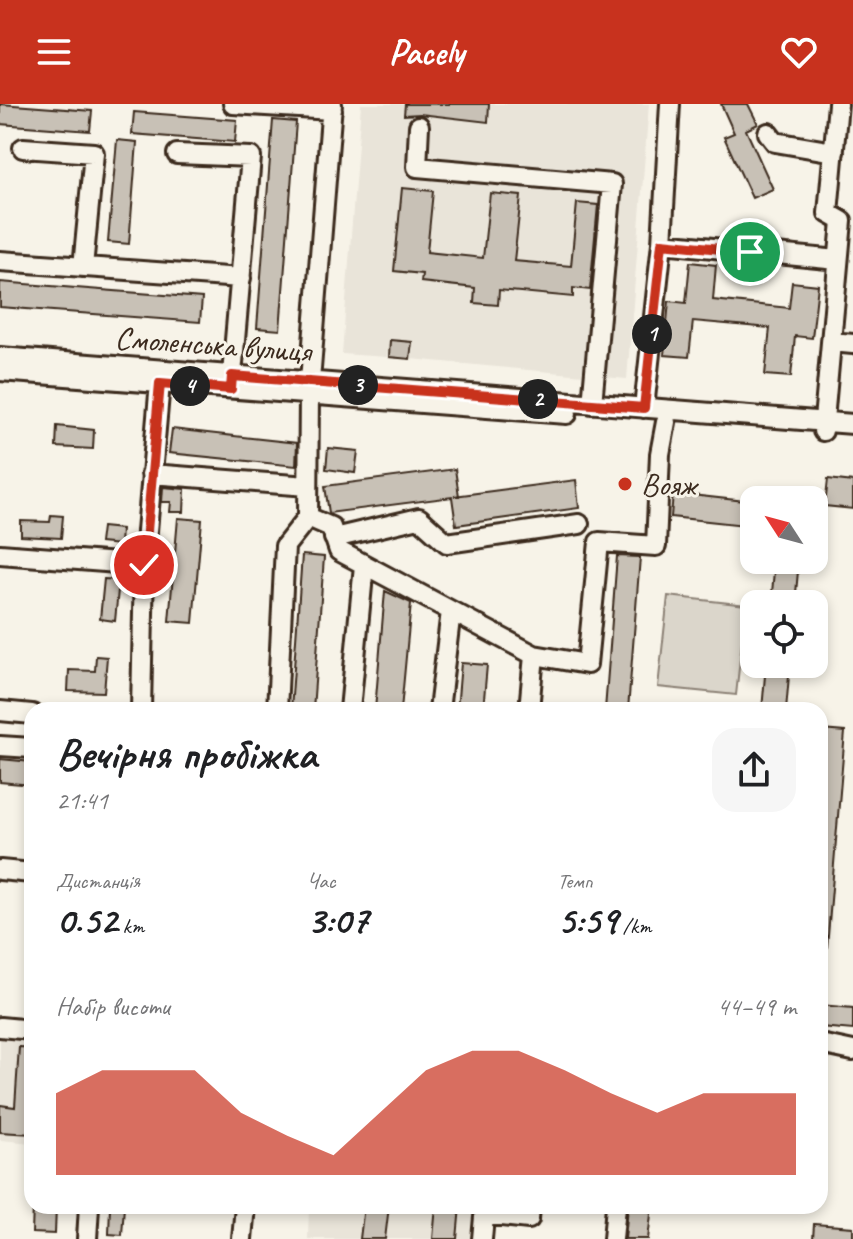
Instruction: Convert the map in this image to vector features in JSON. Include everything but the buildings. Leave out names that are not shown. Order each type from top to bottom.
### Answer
[{"type":"street","points":[[233,104],[332,107],[309,388],[308,517],[285,546],[277,702]]},
{"type":"street","points":[[644,408],[662,243],[670,104]]},
{"type":"street","points":[[824,428],[838,260],[847,221],[828,213],[838,104]]},
{"type":"street","points":[[419,126],[417,167],[612,184],[592,404]]},
{"type":"street","points":[[768,133],[775,142],[834,152]]},
{"type":"street","points":[[23,148],[94,153],[83,267]]},
{"type":"street","points":[[177,154],[251,157],[232,382]]},
{"type":"street","points":[[662,243],[838,260]]},
{"type":"street","points":[[0,261],[241,278]]},
{"type":"street","points":[[832,342],[853,344]]},
{"type":"street","name":"Смоленська вулиця","points":[[0,357],[666,422],[824,428],[853,424]]},
{"type":"street","name":"Смоленська вулиця","points":[[0,371],[160,383],[232,382]]},
{"type":"street","points":[[141,702],[144,565],[160,383]]},
{"type":"street","name":"Смоленська вулиця","points":[[309,388],[644,408],[824,428],[853,437]]},
{"type":"street","points":[[308,517],[331,527],[339,551],[534,655],[587,664],[599,542],[656,546],[660,454],[666,422]]},
{"type":"street","points":[[151,474],[308,486]]},
{"type":"street","points":[[334,538],[419,518],[447,543],[579,524]]},
{"type":"street","points":[[0,554],[144,565]]},
{"type":"street","points":[[351,702],[364,565]]},
{"type":"street","points":[[440,702],[451,611]]},
{"type":"street","points":[[530,702],[534,655]]},
{"type":"street","points":[[0,711],[24,713]]},
{"type":"street","points":[[0,746],[24,748]]},
{"type":"street","points":[[0,870],[24,872]]},
{"type":"street","points":[[0,1027],[24,1029]]},
{"type":"street","points":[[828,1046],[853,1051]]},
{"type":"street","points":[[87,1239],[89,1214]]},
{"type":"street","points":[[242,1239],[244,1214]]},
{"type":"street","points":[[482,1239],[484,1214]]},
{"type":"street","points":[[504,1214],[529,1219],[529,1214]]},
{"type":"street","points":[[613,1239],[615,1214]]},
{"type":"shaded area","points":[[361,104],[649,104],[627,379],[411,359],[412,342],[390,339],[387,357],[342,354]]},
{"type":"shaded area","points":[[668,596],[740,604],[740,659],[736,695],[658,687]]},
{"type":"shaded area","points":[[0,1037],[24,1039],[24,1142],[0,1140]]},
{"type":"shaded area","points":[[309,1214],[472,1214],[470,1239],[308,1239]]},
{"type":"place","name":"Вояж","points":[[625,484]]},
{"type":"route","points":[[144,565],[160,383],[231,389],[232,376],[644,408],[662,243],[750,252]]}]
